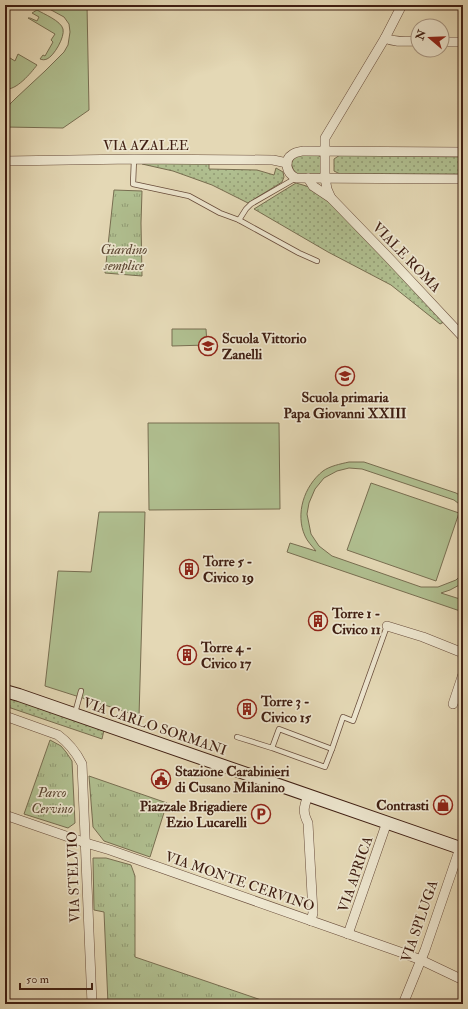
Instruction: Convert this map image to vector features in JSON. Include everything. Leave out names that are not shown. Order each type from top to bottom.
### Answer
[{"type":"main road","name":"VIA CARLO SORMANI","points":[[5,688],[75,714],[462,848]]},
{"type":"main road","name":"VIA CARLO SORMANI","points":[[5,691],[19,694]]},
{"type":"street","points":[[330,198],[325,178],[326,138],[385,38],[402,5]]},
{"type":"street","points":[[385,38],[395,41],[410,41]]},
{"type":"street","points":[[450,42],[463,42]]},
{"type":"street","points":[[463,152],[297,152],[292,154],[287,163],[289,173],[296,178],[463,179]]},
{"type":"street","name":"VIA AZALEE","points":[[5,161],[134,159],[273,160],[287,163]]},
{"type":"street","name":"VIALE ROMA","points":[[308,178],[313,186],[330,198],[389,258],[463,337]]},
{"type":"street","points":[[387,626],[423,637],[463,653]]},
{"type":"street","points":[[452,704],[463,674]]},
{"type":"street","name":"VIA STELVIO","points":[[5,716],[58,735],[66,740],[77,753],[82,764],[92,1004]]},
{"type":"street","points":[[308,795],[304,815],[308,822],[313,913],[311,921]]},
{"type":"street","name":"VIA MONTE CERVINO","points":[[5,815],[110,850],[421,960],[463,980]]},
{"type":"street","name":"VIA APRICA","points":[[348,934],[387,822]]},
{"type":"street","name":"VIA SPLUGA","points":[[403,1004],[421,960],[462,848]]},
{"type":"lane","points":[[134,159],[133,184],[189,196],[220,213],[239,220],[299,253],[317,261]]},
{"type":"lane","points":[[239,220],[247,207],[251,204],[296,178]]},
{"type":"lane","points":[[272,748],[279,729],[332,749],[343,718],[353,721],[387,626]]},
{"type":"lane","points":[[75,714],[81,691]]},
{"type":"lane","name":"VIA CARLO SORMANI","points":[[237,737],[325,767],[332,749]]},
{"type":"green space","points":[[42,5],[87,5],[89,110],[63,128],[5,127],[5,115],[10,104],[64,52],[68,45],[70,32],[69,24],[64,17]]},
{"type":"green space","points":[[37,10],[59,23],[63,29],[62,37],[58,46],[50,57],[44,60],[40,59],[43,55],[45,56],[53,42],[51,40],[55,34],[28,18],[37,21],[39,17],[32,13]]},
{"type":"green space","points":[[18,54],[37,65],[27,77],[14,87],[5,89],[5,55],[15,61]]},
{"type":"green space","points":[[298,155],[317,155],[321,157],[321,172],[319,174],[297,174],[292,167],[292,162]]},
{"type":"green space","points":[[340,155],[463,157],[463,174],[340,174],[334,171],[334,159]]},
{"type":"green space","points":[[142,161],[209,163],[209,169],[257,170],[274,175],[276,168],[283,172],[284,177],[282,182],[248,203],[212,185],[173,171],[142,164]]},
{"type":"green space","points":[[296,183],[313,188],[325,196],[444,322],[440,324],[391,285],[328,252],[254,209]]},
{"type":"green space","name":"Giardino semplice","points":[[114,190],[142,191],[142,276],[105,273]]},
{"type":"green space","points":[[172,329],[206,329],[207,345],[172,346]]},
{"type":"green space","points":[[148,423],[279,423],[280,509],[149,510]]},
{"type":"green space","points":[[349,462],[364,462],[456,493],[463,497],[463,507],[454,500],[362,469],[349,468],[337,471],[324,478],[315,489],[309,503],[307,514],[311,534],[319,546],[332,556],[421,587],[438,587],[456,580],[463,573],[463,583],[441,593],[463,600],[463,612],[287,552],[290,543],[316,551],[308,542],[302,528],[301,510],[306,492],[316,477],[323,471],[332,466]]},
{"type":"green space","points":[[371,483],[459,513],[436,581],[347,550]]},
{"type":"green space","points":[[99,512],[145,512],[139,716],[45,686],[58,571],[91,572]]},
{"type":"green space","points":[[5,695],[104,730],[102,739],[5,706]]},
{"type":"green space","name":"Parco Cervino","points":[[50,740],[61,746],[72,761],[75,823],[68,828],[24,814]]},
{"type":"green space","points":[[89,776],[167,803],[150,857],[104,841],[93,827]]},
{"type":"green space","points":[[93,858],[106,858],[131,865],[135,876],[135,957],[273,1004],[108,1004],[104,912],[94,910]]},
{"type":"place","name":"Scuola Vittorio Zanelli","points":[[208,346]]},
{"type":"place","name":"Scuola primaria Papa Giovanni XXIII","points":[[345,376]]},
{"type":"place","name":"Torre 5 - Civico 19","points":[[189,569]]},
{"type":"place","name":"Torre 1 - Civico 11","points":[[318,621]]},
{"type":"place","name":"Torre 4 - Civico 17","points":[[187,655]]},
{"type":"place","name":"Torre 3 - Civico 15","points":[[247,709]]},
{"type":"place","name":"Stazione Carabinieri di Cusano Milanino","points":[[161,779]]},
{"type":"place","name":"Contrasti","points":[[443,805]]},
{"type":"place","name":"Piazzale Brigadiere Ezio Lucarelli","points":[[261,814]]}]
